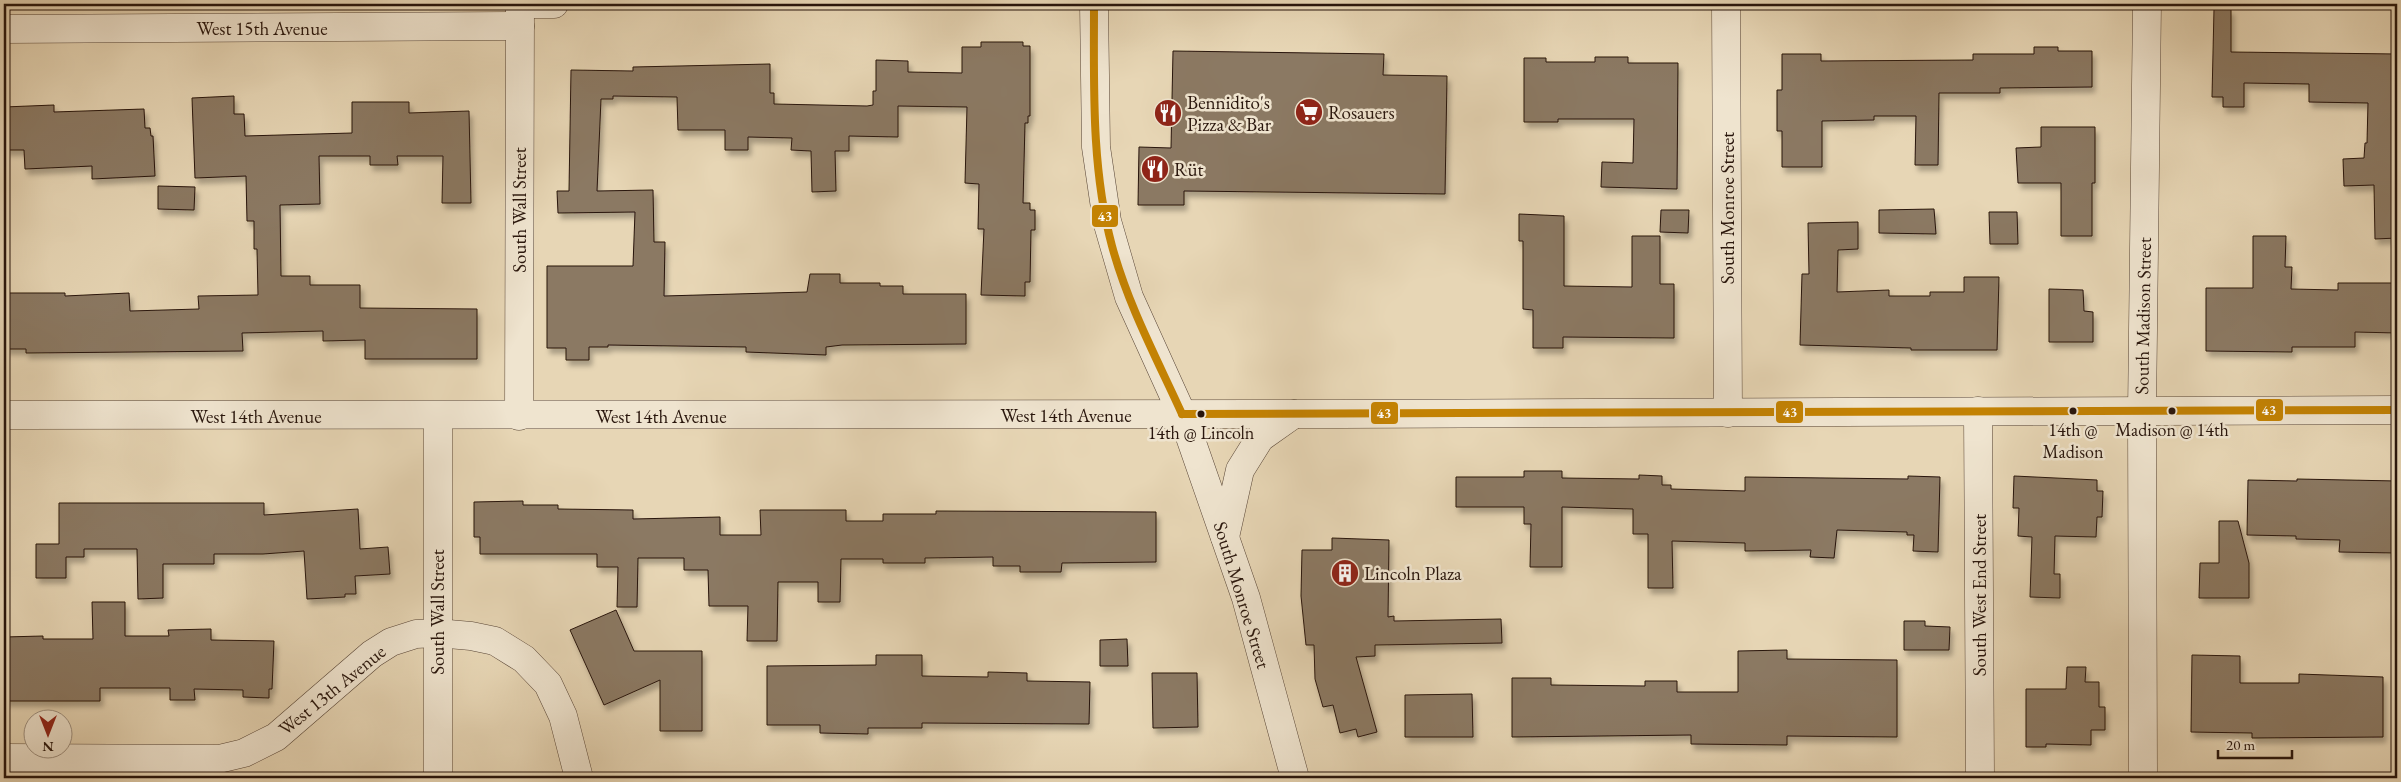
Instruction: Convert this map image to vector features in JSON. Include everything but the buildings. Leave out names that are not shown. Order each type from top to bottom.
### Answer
[{"type":"street","name":"West 15th Avenue","points":[[4,29],[520,11],[554,4]]},
{"type":"street","name":"South Monroe Street","points":[[1094,4],[1096,147],[1107,221],[1129,297],[1182,414],[1246,598],[1295,778]]},
{"type":"street","name":"South Monroe Street","points":[[1726,4],[1728,413]]},
{"type":"street","name":"South Madison Street","points":[[2143,778],[2142,412],[2147,4]]},
{"type":"street","name":"South Wall Street","points":[[519,416],[520,11]]},
{"type":"street","name":"West 14th Avenue","points":[[4,415],[519,416],[2397,410]]},
{"type":"street","name":"South West End Street","points":[[1978,411],[1980,778]]},
{"type":"street","points":[[1225,537],[1240,470],[1260,438],[1294,414]]},
{"type":"street","name":"South Wall Street","points":[[438,416],[438,778]]},
{"type":"street","name":"West 13th Avenue","points":[[4,758],[219,759],[244,753],[276,737],[372,654],[391,642],[416,634],[437,633],[471,636],[495,641],[524,659],[548,684],[563,716],[579,778]]},
{"type":"transit line","name":"43","points":[[1094,4],[1095,126],[1100,187],[1105,216],[1112,246],[1126,289],[1182,414]]},
{"type":"transit line","name":"43","points":[[1182,414],[2397,410]]},
{"type":"place","name":"Rosauers","points":[[1309,112]]},
{"type":"place","name":"Bennidito's Pizza & Bar","points":[[1168,113]]},
{"type":"place","name":"Rüt","points":[[1155,169]]},
{"type":"place","name":"14th @ Madison","points":[[2073,411]]},
{"type":"place","name":"Madison @ 14th","points":[[2172,411]]},
{"type":"place","name":"14th @ Lincoln","points":[[1201,414]]},
{"type":"place","name":"Lincoln Plaza","points":[[1345,573]]}]
